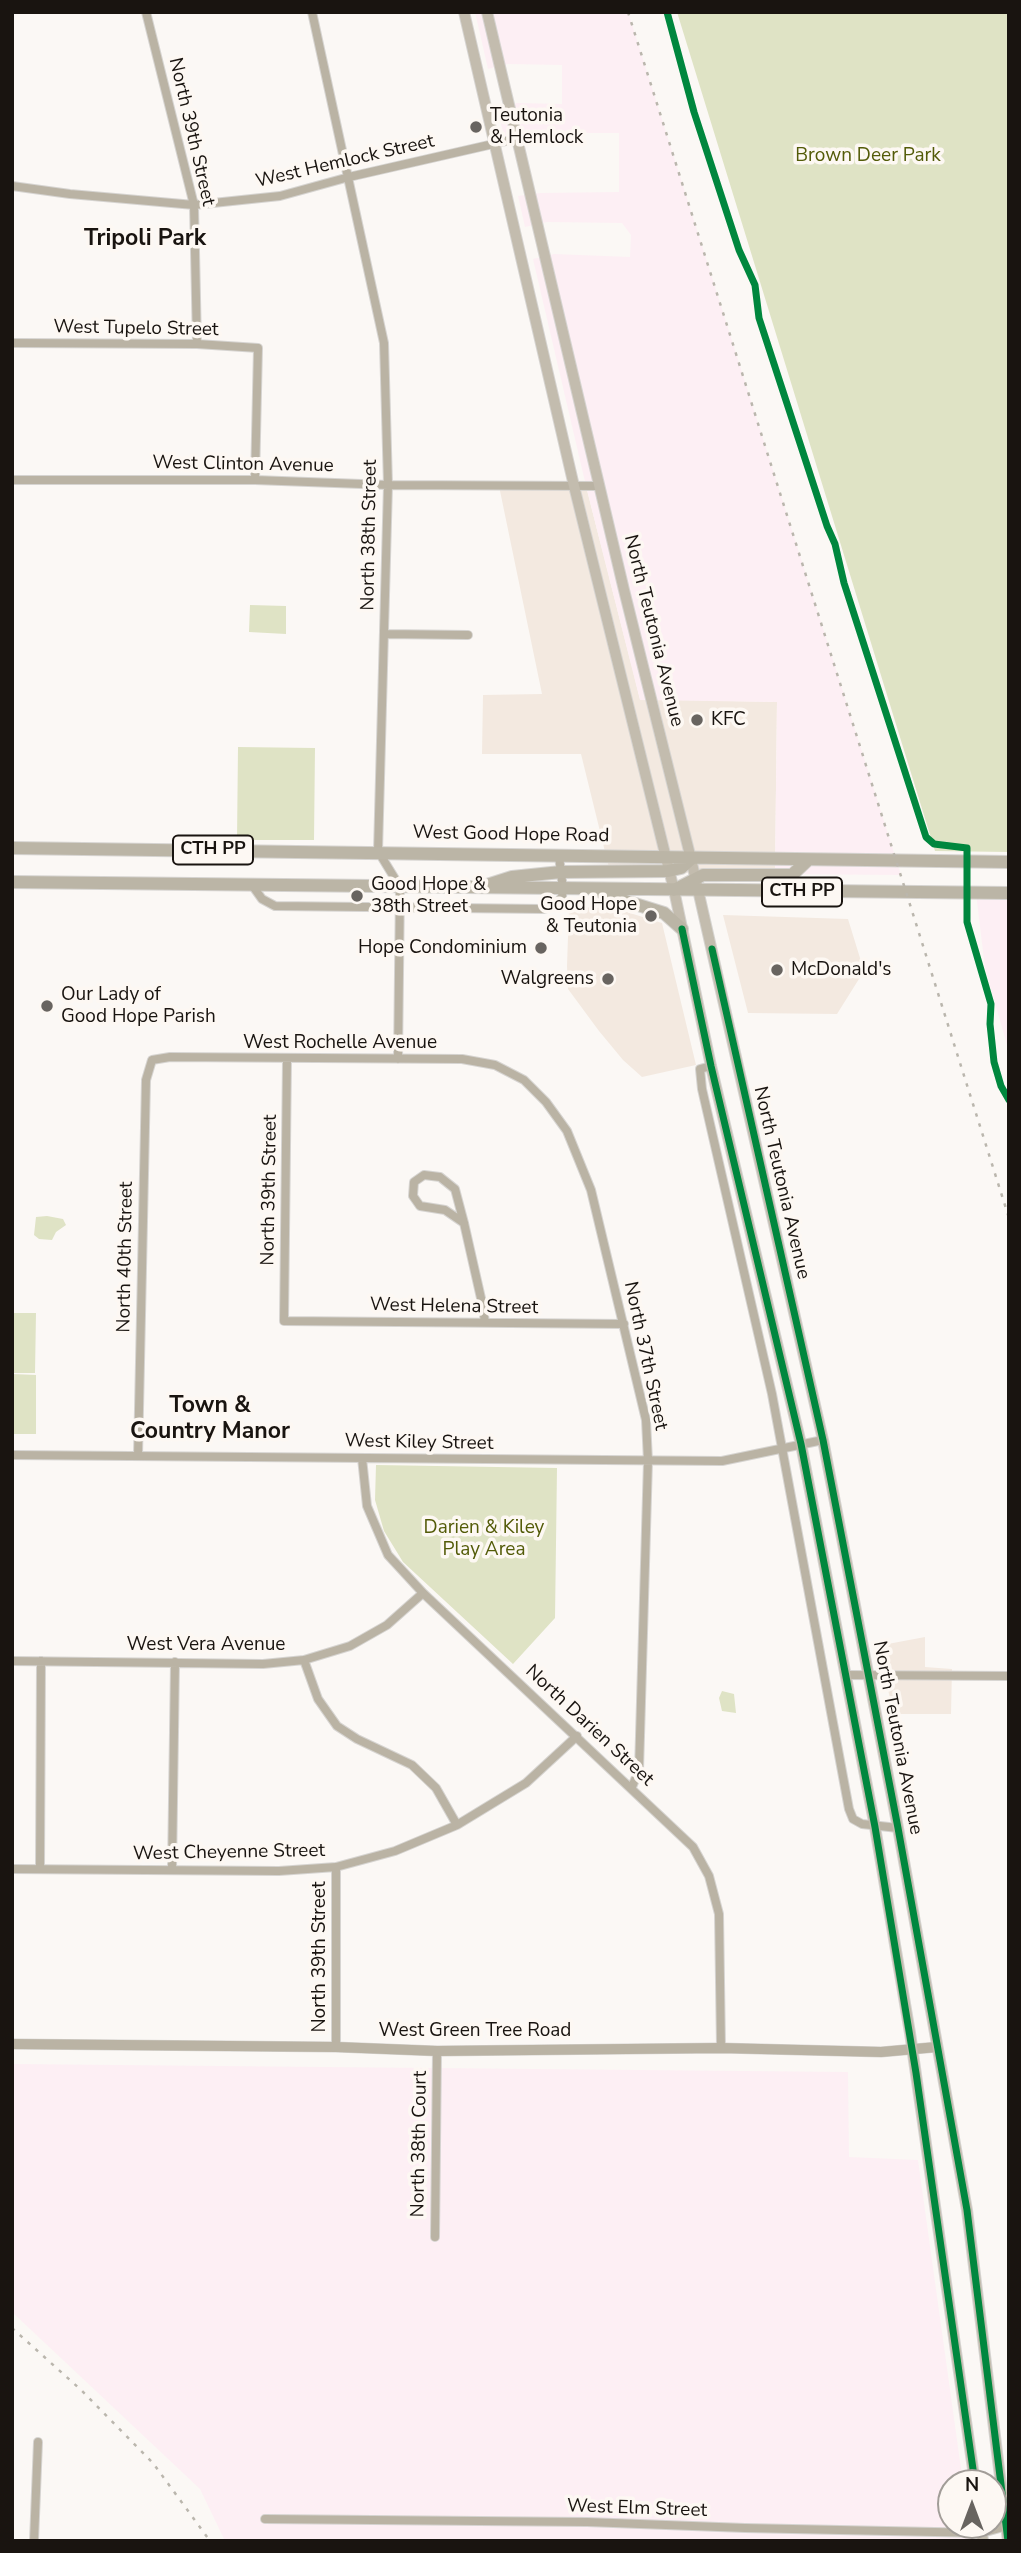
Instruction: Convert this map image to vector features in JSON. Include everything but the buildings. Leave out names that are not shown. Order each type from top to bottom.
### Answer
[{"type":"main road","name":"North Teutonia Avenue","points":[[464,12],[574,486],[674,890],[706,1067],[800,1444],[875,1827],[913,2050],[973,2469]]},
{"type":"main road","name":"North Teutonia Avenue","points":[[487,12],[515,139],[691,859],[823,1440],[898,1828],[967,2210],[1000,2469]]},
{"type":"main road","name":"West Good Hope Road","points":[[12,848],[378,851],[559,856],[666,865]]},
{"type":"main road","points":[[477,888],[512,877],[561,872],[666,865],[681,868],[691,859]]},
{"type":"main road","name":"CTH PP","points":[[691,859],[1009,862]]},
{"type":"main road","points":[[674,890],[696,884],[712,874],[792,875],[808,860]]},
{"type":"main road","name":"CTH PP","points":[[12,882],[674,890]]},
{"type":"main road","name":"CTH PP","points":[[696,884],[1009,893]]},
{"type":"main road","points":[[589,889],[664,913],[682,929]]},
{"type":"main road","name":"North Teutonia Avenue","points":[[1007,2526],[1009,2541]]},
{"type":"street","name":"North 39th Street","points":[[146,12],[194,205],[197,344]]},
{"type":"street","name":"North 38th Street","points":[[312,12],[384,343],[388,485],[378,851]]},
{"type":"street","name":"West Hemlock Street","points":[[12,186],[194,205],[280,196],[349,177],[515,139]]},
{"type":"street","name":"West Tupelo Street","points":[[14,343],[197,344],[258,348],[255,480]]},
{"type":"street","name":"West Clinton Avenue","points":[[12,480],[255,480],[388,485],[599,486]]},
{"type":"street","points":[[384,634],[468,635]]},
{"type":"street","points":[[378,851],[400,887],[398,1059]]},
{"type":"street","points":[[252,885],[262,899],[275,906],[544,909],[559,902],[563,889],[559,856]]},
{"type":"street","name":"West Rochelle Avenue","points":[[152,1060],[170,1057],[462,1059],[495,1065],[524,1080]]},
{"type":"street","name":"North 39th Street","points":[[284,1321],[287,1059]]},
{"type":"street","name":"North 40th Street","points":[[138,1456],[146,1080],[152,1060]]},
{"type":"street","name":"North Teutonia Avenue","points":[[706,1067],[702,1089],[782,1448],[849,1809],[853,1819],[875,1827]]},
{"type":"street","name":"North 37th Street","points":[[524,1080],[546,1102],[568,1133],[591,1190],[646,1420],[648,1461],[639,1770],[632,1787]]},
{"type":"street","points":[[464,1223],[444,1210],[420,1206],[413,1196],[414,1182],[424,1175],[440,1177],[455,1189],[464,1223],[485,1324]]},
{"type":"street","name":"West Helena Street","points":[[284,1321],[624,1324]]},
{"type":"street","name":"West Kiley Street","points":[[12,1455],[722,1461],[823,1440]]},
{"type":"street","name":"North Darien Street","points":[[362,1458],[367,1506],[388,1555],[423,1593],[693,1847],[709,1876],[719,1914],[721,2048]]},
{"type":"street","name":"West Vera Avenue","points":[[12,1661],[262,1664],[304,1660],[350,1646],[387,1625],[423,1593]]},
{"type":"street","points":[[304,1660],[318,1699],[338,1726],[357,1739],[412,1765],[436,1788],[457,1825]]},
{"type":"street","points":[[40,1869],[41,1661]]},
{"type":"street","points":[[172,1870],[175,1662]]},
{"type":"street","points":[[845,1675],[1009,1676]]},
{"type":"street","name":"West Cheyenne Street","points":[[12,1869],[279,1871],[336,1867],[395,1851],[457,1825],[526,1783],[577,1736]]},
{"type":"street","points":[[875,1827],[898,1828]]},
{"type":"street","name":"North 39th Street","points":[[336,1867],[336,2047]]},
{"type":"street","name":"West Green Tree Road","points":[[12,2044],[437,2050],[721,2048],[881,2052],[937,2047]]},
{"type":"street","name":"North 38th Court","points":[[435,2237],[437,2050]]},
{"type":"street","points":[[34,2541],[38,2442]]},
{"type":"street","name":"West Elm Street","points":[[265,2519],[587,2522],[937,2532]]},
{"type":"shaded area","points":[[475,12],[628,12],[901,875],[775,874],[777,702],[640,700],[533,259],[554,254],[630,257],[631,235],[622,223],[547,222],[525,227],[518,196],[540,193],[619,192],[619,133],[525,133],[504,137],[497,107],[517,103],[562,104],[562,65],[508,64],[488,69]]},
{"type":"shaded area","points":[[499,486],[586,486],[640,699],[777,702],[775,874],[610,872],[581,754],[482,754],[483,695],[542,694]]},
{"type":"shaded area","points":[[976,893],[1009,893],[1009,1052],[985,968]]},
{"type":"shaded area","points":[[569,907],[614,908],[662,923],[696,1065],[642,1077],[623,1060],[599,1031],[568,989]]},
{"type":"shaded area","points":[[723,915],[848,919],[864,971],[837,1014],[748,1013]]},
{"type":"shaded area","points":[[925,1637],[925,1667],[952,1669],[951,1714],[894,1714],[877,1646]]},
{"type":"shaded area","points":[[12,2064],[848,2072],[849,2157],[918,2160],[961,2469],[937,2469],[937,2539],[971,2541],[225,2541],[200,2489],[12,2312]]},
{"type":"green space","name":"Brown Deer Park","points":[[677,12],[1009,12],[1009,852],[935,851]]},
{"type":"green space","points":[[250,605],[286,606],[286,634],[249,632]]},
{"type":"green space","points":[[238,747],[315,748],[314,840],[237,840]]},
{"type":"green space","points":[[36,1217],[63,1219],[66,1225],[56,1232],[52,1240],[39,1239],[34,1235]]},
{"type":"green space","points":[[12,1313],[36,1313],[35,1373],[12,1373]]},
{"type":"green space","points":[[12,1374],[36,1375],[36,1434],[12,1434]]},
{"type":"green space","name":"Darien & Kiley Play Area","points":[[376,1465],[557,1468],[555,1618],[513,1664],[403,1562],[384,1531],[375,1500]]},
{"type":"green space","points":[[722,1691],[734,1694],[736,1713],[722,1711],[719,1698]]},
{"type":"railway","points":[[628,12],[1009,1218]]},
{"type":"railway","points":[[12,2328],[80,2389],[153,2463],[210,2541]]},
{"type":"cycle path","points":[[667,12],[694,112],[739,250],[755,285],[759,318],[835,544],[844,583],[926,837],[934,844],[967,848],[967,922],[991,1004],[994,1062],[1001,1086],[1009,1100]]},
{"type":"cycle path","points":[[682,929],[711,1066],[801,1444],[875,1827],[916,2073],[973,2469]]},
{"type":"cycle path","points":[[712,949],[823,1440],[898,1828],[967,2210],[1008,2541]]},
{"type":"place","name":"Teutonia & Hemlock","points":[[476,127]]},
{"type":"place","name":"KFC","points":[[697,720]]},
{"type":"place","name":"Good Hope & 38th Street","points":[[357,896]]},
{"type":"place","name":"Good Hope & Teutonia","points":[[651,916]]},
{"type":"place","name":"Hope Condominium","points":[[541,948]]},
{"type":"place","name":"McDonald's","points":[[777,970]]},
{"type":"place","name":"Walgreens","points":[[608,979]]},
{"type":"place","name":"Our Lady of Good Hope Parish","points":[[47,1006]]},
{"type":"district","name":"Tripoli Park","points":[[145,239]]},
{"type":"district","name":"Town & Country Manor","points":[[210,1419]]}]
